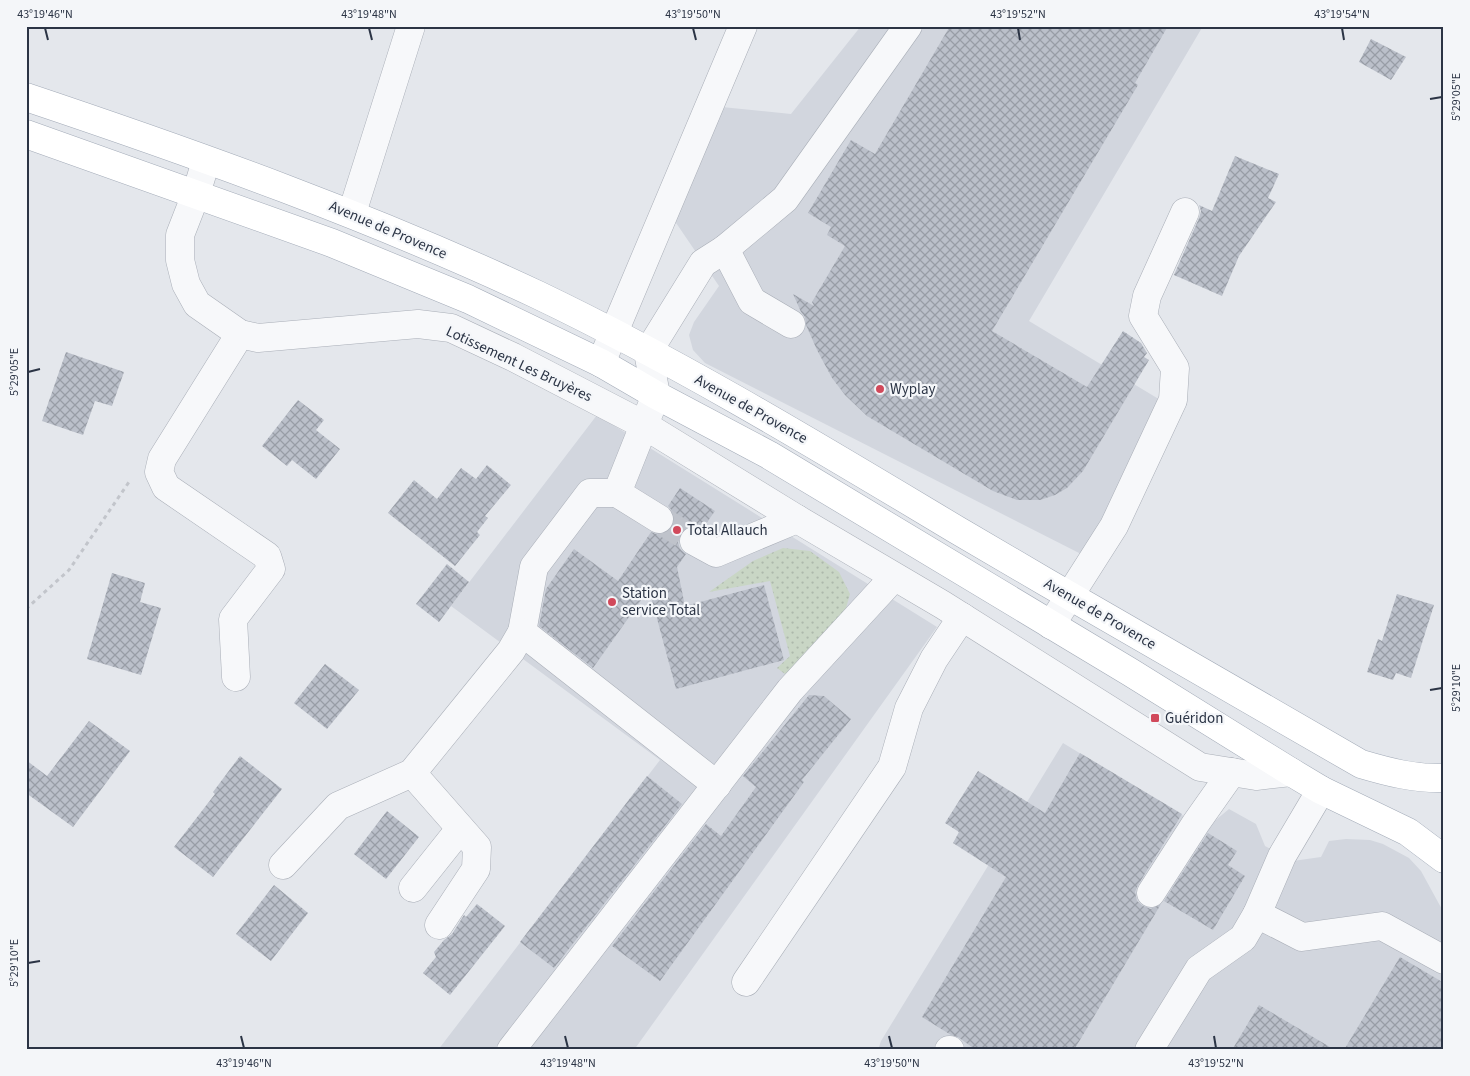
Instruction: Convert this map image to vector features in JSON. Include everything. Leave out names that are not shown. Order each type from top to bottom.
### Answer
[{"type":"main road","name":"Avenue de Provence","points":[[26,97],[206,160],[352,214],[538,296],[648,352],[786,428],[1070,596],[1361,764],[1389,773],[1444,778]]},
{"type":"main road","points":[[26,134],[332,243],[468,299],[601,363],[656,395],[769,455],[1321,790],[1408,832],[1444,859]]},
{"type":"street","points":[[352,214],[411,26]]},
{"type":"street","points":[[601,363],[743,26]]},
{"type":"street","points":[[617,492],[656,395],[648,352],[703,263],[725,249],[785,199],[908,26]]},
{"type":"street","name":"Lotissement Les Bruyères","points":[[206,160],[196,194],[180,235],[180,260],[186,284],[197,304],[240,334],[258,338],[418,324],[450,328],[513,357],[644,424]]},
{"type":"street","points":[[1051,625],[1114,526],[1173,400],[1175,368],[1144,316],[1147,296],[1185,212]]},
{"type":"street","points":[[725,249],[752,301],[791,324]]},
{"type":"street","points":[[236,677],[234,619],[271,569],[267,556],[166,487],[159,472],[162,460],[240,334]]},
{"type":"street","points":[[644,424],[797,519],[962,617],[1200,767],[1256,776],[1291,772]]},
{"type":"street","points":[[283,865],[338,806],[412,773],[511,651],[522,632],[534,567],[590,493],[617,492],[659,519]]},
{"type":"street","points":[[694,541],[716,553],[797,519]]},
{"type":"street","points":[[511,1050],[790,690],[894,576]]},
{"type":"street","points":[[746,982],[892,767],[909,708],[934,659],[962,617]]},
{"type":"street","points":[[522,632],[717,785]]},
{"type":"street","points":[[1151,893],[1196,823],[1232,772]]},
{"type":"street","points":[[412,773],[477,847],[476,870],[439,925]]},
{"type":"street","points":[[1149,1050],[1199,969],[1243,938],[1257,914],[1282,856],[1321,790]]},
{"type":"street","points":[[413,888],[460,829]]},
{"type":"street","points":[[1257,914],[1302,937],[1382,926],[1444,960]]},
{"type":"shaded area","points":[[861,26],[1203,26],[1029,321],[1162,401],[1111,514],[1083,555],[705,363],[693,350],[689,335],[694,322],[719,286],[670,214],[712,106],[791,114]]},
{"type":"shaded area","points":[[597,415],[937,627],[634,1050],[438,1050],[660,760],[451,606]]},
{"type":"shaded area","points":[[1063,743],[1205,829],[1229,809],[1256,824],[1265,846],[1293,861],[1321,857],[1329,841],[1346,839],[1370,840],[1383,844],[1409,858],[1421,871],[1444,913],[1444,1050],[878,1050],[881,1041]]},
{"type":"green space","points":[[783,548],[810,551],[839,572],[850,594],[846,608],[806,659],[785,674],[777,668],[790,656],[770,581],[709,592],[753,561]]},
{"type":"building","points":[[950,26],[1168,26],[1135,83],[1138,85],[992,331],[1087,387],[1123,331],[1141,343],[1147,353],[1144,357],[1149,360],[1083,471],[1067,488],[1055,495],[1040,500],[1017,500],[993,491],[867,416],[845,395],[832,378],[817,350],[806,325],[805,317],[793,294],[814,306],[812,302],[845,246],[827,235],[831,227],[808,213],[851,140],[875,154]]},
{"type":"building","points":[[1371,39],[1406,57],[1391,80],[1359,62]]},
{"type":"building","points":[[1235,156],[1279,174],[1268,198],[1276,202],[1239,256],[1222,296],[1174,275],[1199,218],[1201,211],[1199,205],[1212,211]]},
{"type":"building","points":[[66,352],[124,372],[112,406],[95,401],[83,435],[42,421]]},
{"type":"building","points":[[298,400],[324,420],[316,430],[340,449],[316,479],[292,460],[287,466],[262,446]]},
{"type":"building","points":[[487,465],[511,485],[485,516],[488,518],[477,532],[480,535],[455,566],[388,513],[414,480],[437,499],[461,468],[476,479]]},
{"type":"building","points":[[680,488],[715,511],[703,528],[693,525],[685,528],[680,534],[678,542],[680,549],[686,554],[677,567],[685,606],[764,585],[784,660],[676,689],[649,589],[593,668],[539,626],[546,589],[574,549],[618,581],[651,532],[659,535],[666,533],[672,528],[675,519],[673,512],[668,506]]},
{"type":"building","points":[[447,564],[469,582],[439,622],[416,604]]},
{"type":"building","points":[[112,573],[145,583],[140,602],[161,608],[141,675],[87,659]]},
{"type":"building","points":[[1397,594],[1434,605],[1411,678],[1396,673],[1393,680],[1367,672],[1378,639],[1382,641]]},
{"type":"building","points":[[325,664],[359,690],[327,729],[294,703]]},
{"type":"building","points":[[809,695],[824,696],[851,719],[802,780],[804,782],[660,981],[612,946],[706,824],[721,836],[756,787],[743,776]]},
{"type":"building","points":[[89,721],[130,751],[73,827],[26,793],[26,760],[47,776]]},
{"type":"building","points":[[1080,753],[1182,814],[1135,892],[1137,901],[1143,906],[1151,909],[1161,904],[1074,1050],[976,1050],[958,1037],[951,1035],[922,1017],[1006,877],[953,843],[959,832],[945,823],[978,771],[1045,813]]},
{"type":"building","points":[[240,756],[282,789],[213,877],[174,847],[215,794],[213,792]]},
{"type":"building","points":[[647,776],[682,804],[554,968],[520,942]]},
{"type":"building","points":[[387,811],[419,837],[386,879],[354,854]]},
{"type":"building","points":[[1208,833],[1237,851],[1228,865],[1245,876],[1213,930],[1164,901]]},
{"type":"building","points":[[274,885],[308,913],[271,961],[236,934]]},
{"type":"building","points":[[477,904],[505,926],[450,995],[423,973],[436,957],[434,952],[452,934],[464,915],[466,917]]},
{"type":"building","points":[[1400,957],[1444,983],[1444,1050],[1344,1050]]},
{"type":"building","points":[[1259,1005],[1335,1050],[1232,1050]]},
{"type":"tunnel","points":[[659,519],[694,541]]},
{"type":"place","name":"Wyplay","points":[[880,389]]},
{"type":"place","name":"Total Allauch","points":[[677,530]]},
{"type":"place","name":"Station service Total","points":[[612,602]]},
{"type":"place","name":"Guéridon","points":[[1155,718]]}]
